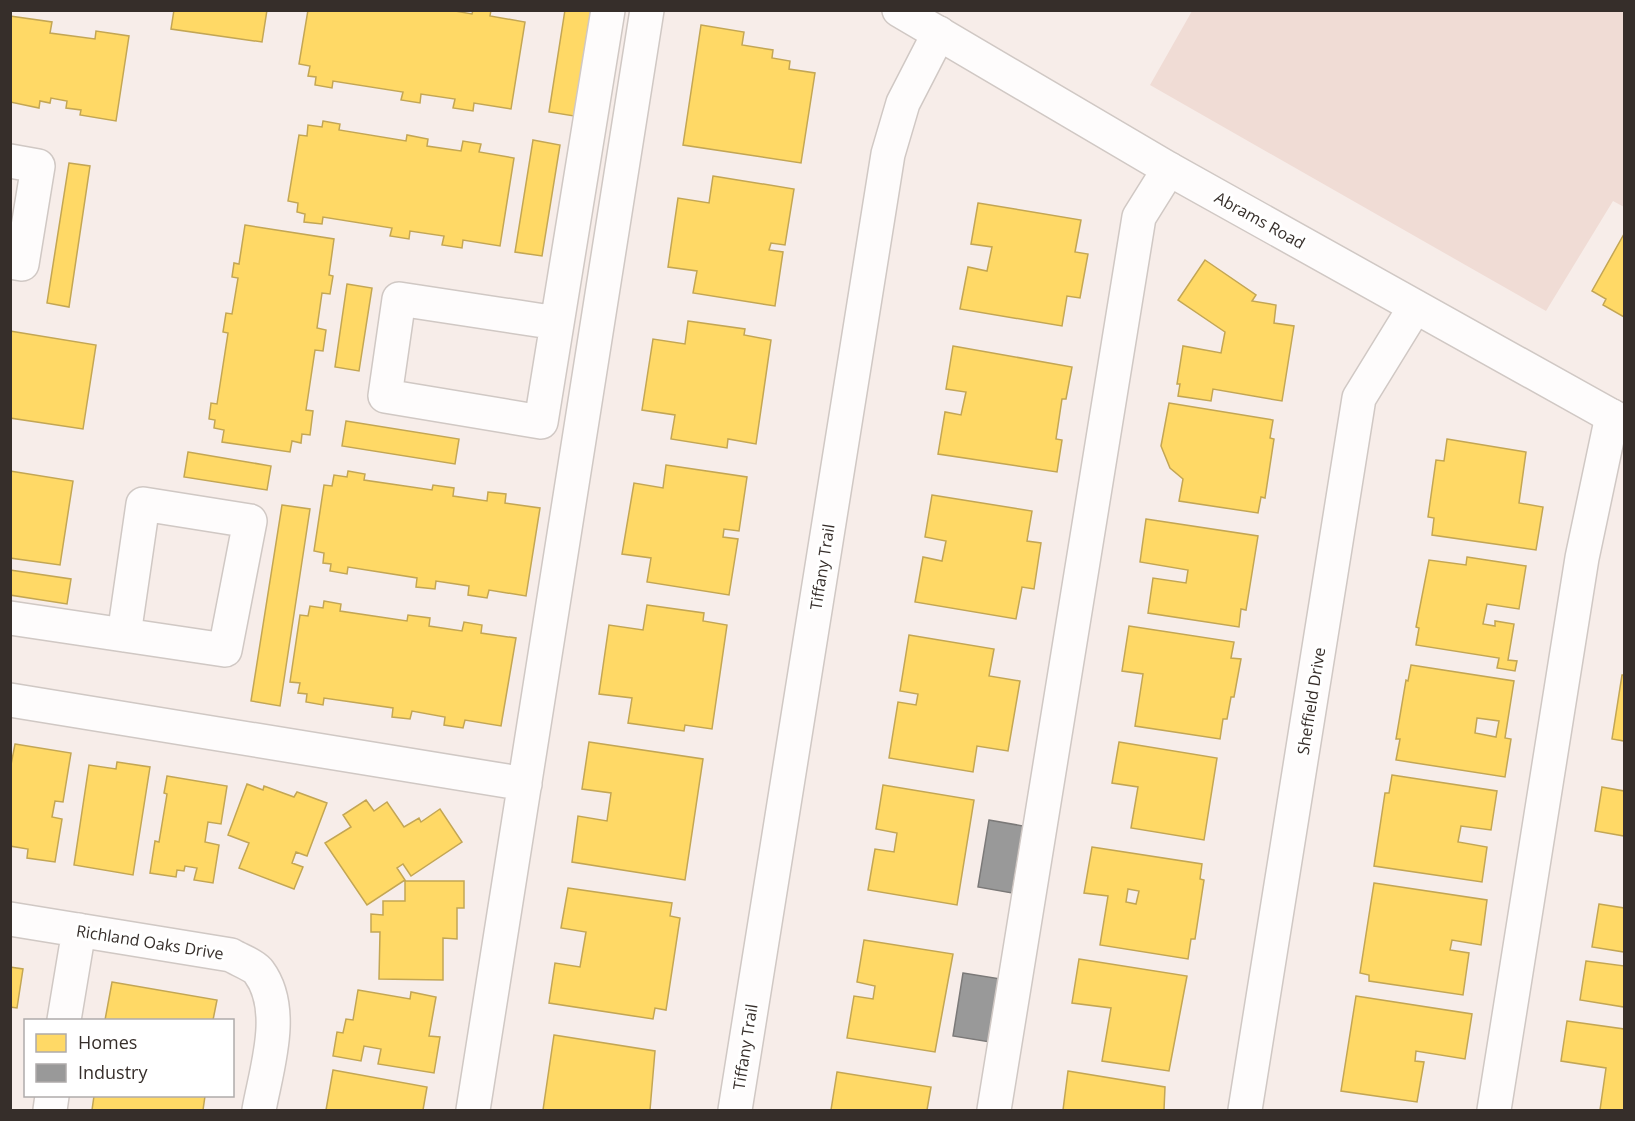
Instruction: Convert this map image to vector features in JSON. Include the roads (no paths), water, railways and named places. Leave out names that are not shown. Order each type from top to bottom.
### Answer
[{"type":"street","points":[[557,323],[399,299],[385,396],[541,422],[608,10]]},
{"type":"street","points":[[473,1110],[647,10]]},
{"type":"street","name":"Abrams Road","points":[[899,10],[1169,169],[1618,419]]},
{"type":"street","name":"Tiffany Trail","points":[[735,1110],[888,154],[903,103],[939,33]]},
{"type":"street","points":[[10,161],[38,165],[22,264],[10,262]]},
{"type":"street","points":[[994,1110],[1139,217],[1169,169]]},
{"type":"street","name":"Sheffield Drive","points":[[1245,1110],[1359,398],[1415,306]]},
{"type":"street","points":[[1494,1110],[1582,558],[1618,419]]},
{"type":"street","points":[[10,618],[124,635],[225,650],[250,521],[143,504],[124,635]]},
{"type":"street","points":[[10,700],[525,784]]},
{"type":"street","name":"Richland Oaks Drive","points":[[10,919],[231,955],[259,971],[269,997],[273,1023],[259,1110]]},
{"type":"street","points":[[64,1019],[79,930]]}]
